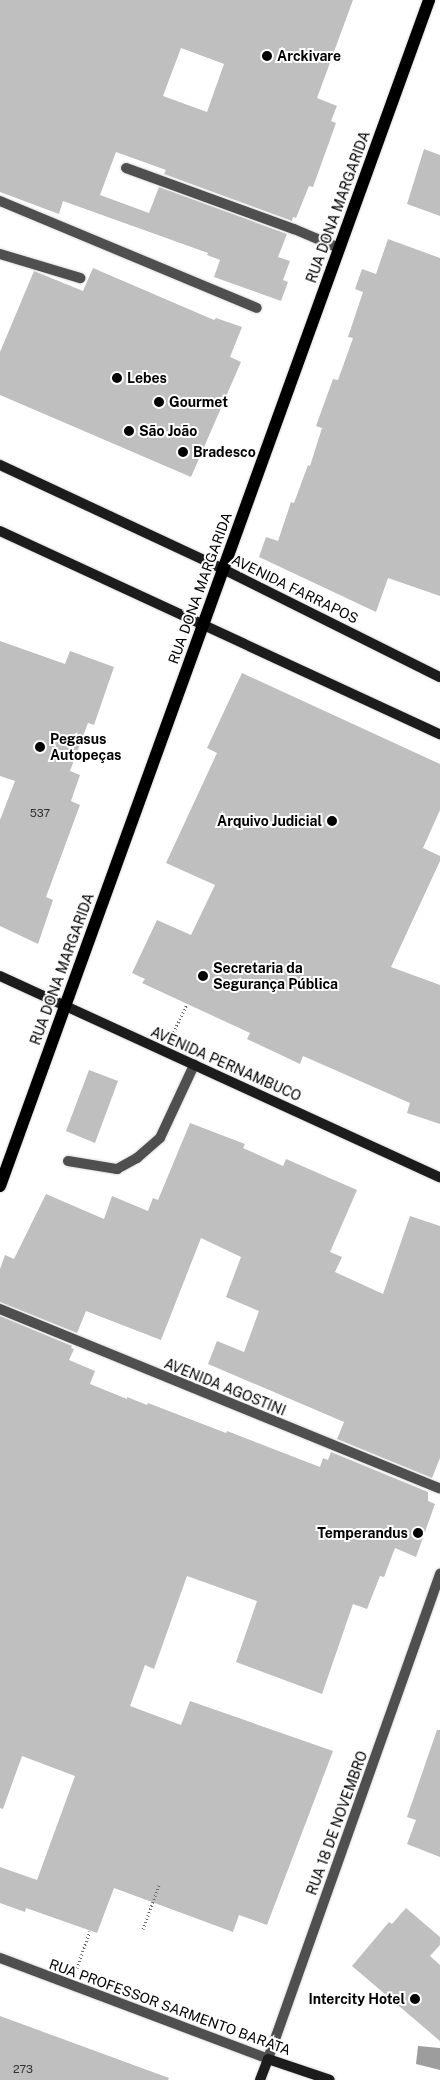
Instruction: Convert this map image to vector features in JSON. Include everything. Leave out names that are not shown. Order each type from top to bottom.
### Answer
[{"type":"main road","name":"RUA DONA MARGARIDA","points":[[0,1186],[429,0]]},
{"type":"main road","name":"AVENIDA FARRAPOS","points":[[0,465],[223,569],[440,676]]},
{"type":"main road","points":[[0,531],[440,734]]},
{"type":"main road","name":"AVENIDA PERNAMBUCO","points":[[0,976],[440,1177]]},
{"type":"main road","name":"RUA 18 DE NOVEMBRO","points":[[260,2080],[268,2059]]},
{"type":"main road","name":"RUA PROFESSOR SARMENTO BARATA","points":[[268,2059],[330,2080]]},
{"type":"street","points":[[126,168],[294,229],[339,248]]},
{"type":"street","points":[[0,201],[257,308]]},
{"type":"street","points":[[0,254],[80,278]]},
{"type":"street","points":[[68,1161],[117,1169],[137,1158],[160,1138],[194,1065]]},
{"type":"street","name":"AVENIDA AGOSTINI","points":[[0,1310],[440,1489]]},
{"type":"street","name":"RUA 18 DE NOVEMBRO","points":[[268,2059],[440,1574]]},
{"type":"street","name":"RUA PROFESSOR SARMENTO BARATA","points":[[0,1958],[268,2059]]},
{"type":"path","points":[[165,1052],[187,1004]]},
{"type":"path","points":[[143,1929],[159,1885]]},
{"type":"path","points":[[70,1985],[90,1931]]},
{"type":"shaded area","points":[[418,2046],[440,2048],[440,2070],[416,2064]]},
{"type":"building","points":[[0,0],[353,0],[317,98],[337,106],[331,121],[336,123],[313,187],[309,186],[296,218],[293,217],[292,221],[164,174],[166,170],[116,152],[100,195],[149,213],[159,187],[287,234],[278,257],[290,261],[283,280],[288,282],[281,301],[214,277],[220,260],[207,255],[208,253],[63,201],[59,214],[0,192]],"holes":[[[181,48],[224,64],[207,112],[163,96]]]},
{"type":"building","points":[[424,149],[440,155],[440,216],[407,204]]},
{"type":"building","points":[[388,239],[440,258],[440,596],[388,578],[376,612],[259,557],[266,537],[278,541],[291,502],[294,503],[308,465],[310,466],[322,428],[316,426],[333,379],[338,380],[353,338],[348,337],[363,292],[355,289],[362,269],[376,274]]},
{"type":"building","name":"Lebes","points":[[93,268],[214,320],[216,318],[242,327],[230,357],[241,362],[191,477],[0,395],[0,352],[34,271],[83,291]]},
{"type":"building","points":[[0,641],[65,664],[70,651],[114,667],[94,725],[88,723],[70,771],[80,775],[71,801],[80,805],[46,897],[53,900],[38,944],[0,926],[0,820],[15,781],[0,776]]},
{"type":"building","points":[[242,673],[440,764],[440,810],[423,848],[440,856],[440,861],[391,967],[440,985],[440,1124],[407,1113],[410,1103],[303,1056],[300,1064],[247,1039],[250,1033],[142,983],[145,979],[132,973],[157,920],[191,935],[215,885],[166,863],[217,753],[207,748]]},
{"type":"building","points":[[89,1070],[118,1081],[95,1143],[66,1131]]},
{"type":"building","points":[[190,1123],[245,1144],[243,1148],[283,1166],[286,1159],[357,1190],[330,1252],[342,1257],[335,1272],[383,1294],[410,1216],[440,1226],[440,1458],[432,1478],[337,1439],[344,1422],[208,1364],[217,1341],[244,1352],[259,1311],[226,1297],[241,1257],[201,1238],[161,1340],[86,1311],[77,1333],[0,1302],[0,1269],[5,1255],[14,1259],[46,1194],[104,1219],[112,1196],[148,1211],[153,1198],[158,1200]]},
{"type":"building","points":[[0,1316],[72,1346],[71,1348],[74,1349],[69,1360],[95,1371],[90,1384],[127,1399],[127,1397],[147,1405],[148,1403],[226,1433],[227,1431],[320,1467],[323,1458],[328,1460],[331,1452],[428,1492],[428,1501],[435,1504],[416,1557],[395,1548],[384,1577],[380,1576],[367,1609],[353,1604],[322,1694],[236,1662],[257,1601],[187,1576],[154,1669],[145,1665],[130,1706],[181,1725],[190,1701],[333,1751],[267,1925],[239,1915],[233,1932],[114,1888],[97,1933],[26,1908],[25,1912],[0,1903],[0,1867],[37,1880],[75,1776],[22,1756],[3,1809],[0,1808]]},
{"type":"building","points":[[437,1730],[440,1730],[440,1857],[407,1844],[416,1820],[407,1817]]},
{"type":"building","name":"Intercity Hotel","points":[[406,1908],[440,1937],[440,1945],[430,1956],[440,1965],[440,2041],[352,1966],[389,1922],[392,1924]]},
{"type":"building","points":[[0,2016],[169,2078],[168,2080],[0,2080]]},
{"type":"place","name":"Arckivare","points":[[267,56]]},
{"type":"place","name":"Lebes","points":[[117,378]]},
{"type":"place","name":"Gourmet","points":[[159,402]]},
{"type":"place","name":"São João","points":[[129,431]]},
{"type":"place","name":"Bradesco","points":[[183,452]]},
{"type":"place","name":"Pegasus Autopeças","points":[[40,747]]},
{"type":"place","name":"Arquivo Judicial","points":[[332,821]]},
{"type":"place","name":"Secretaria da Segurança Pública","points":[[203,976]]},
{"type":"place","name":"Temperandus","points":[[418,1533]]},
{"type":"place","name":"Intercity Hotel","points":[[415,1999]]}]
